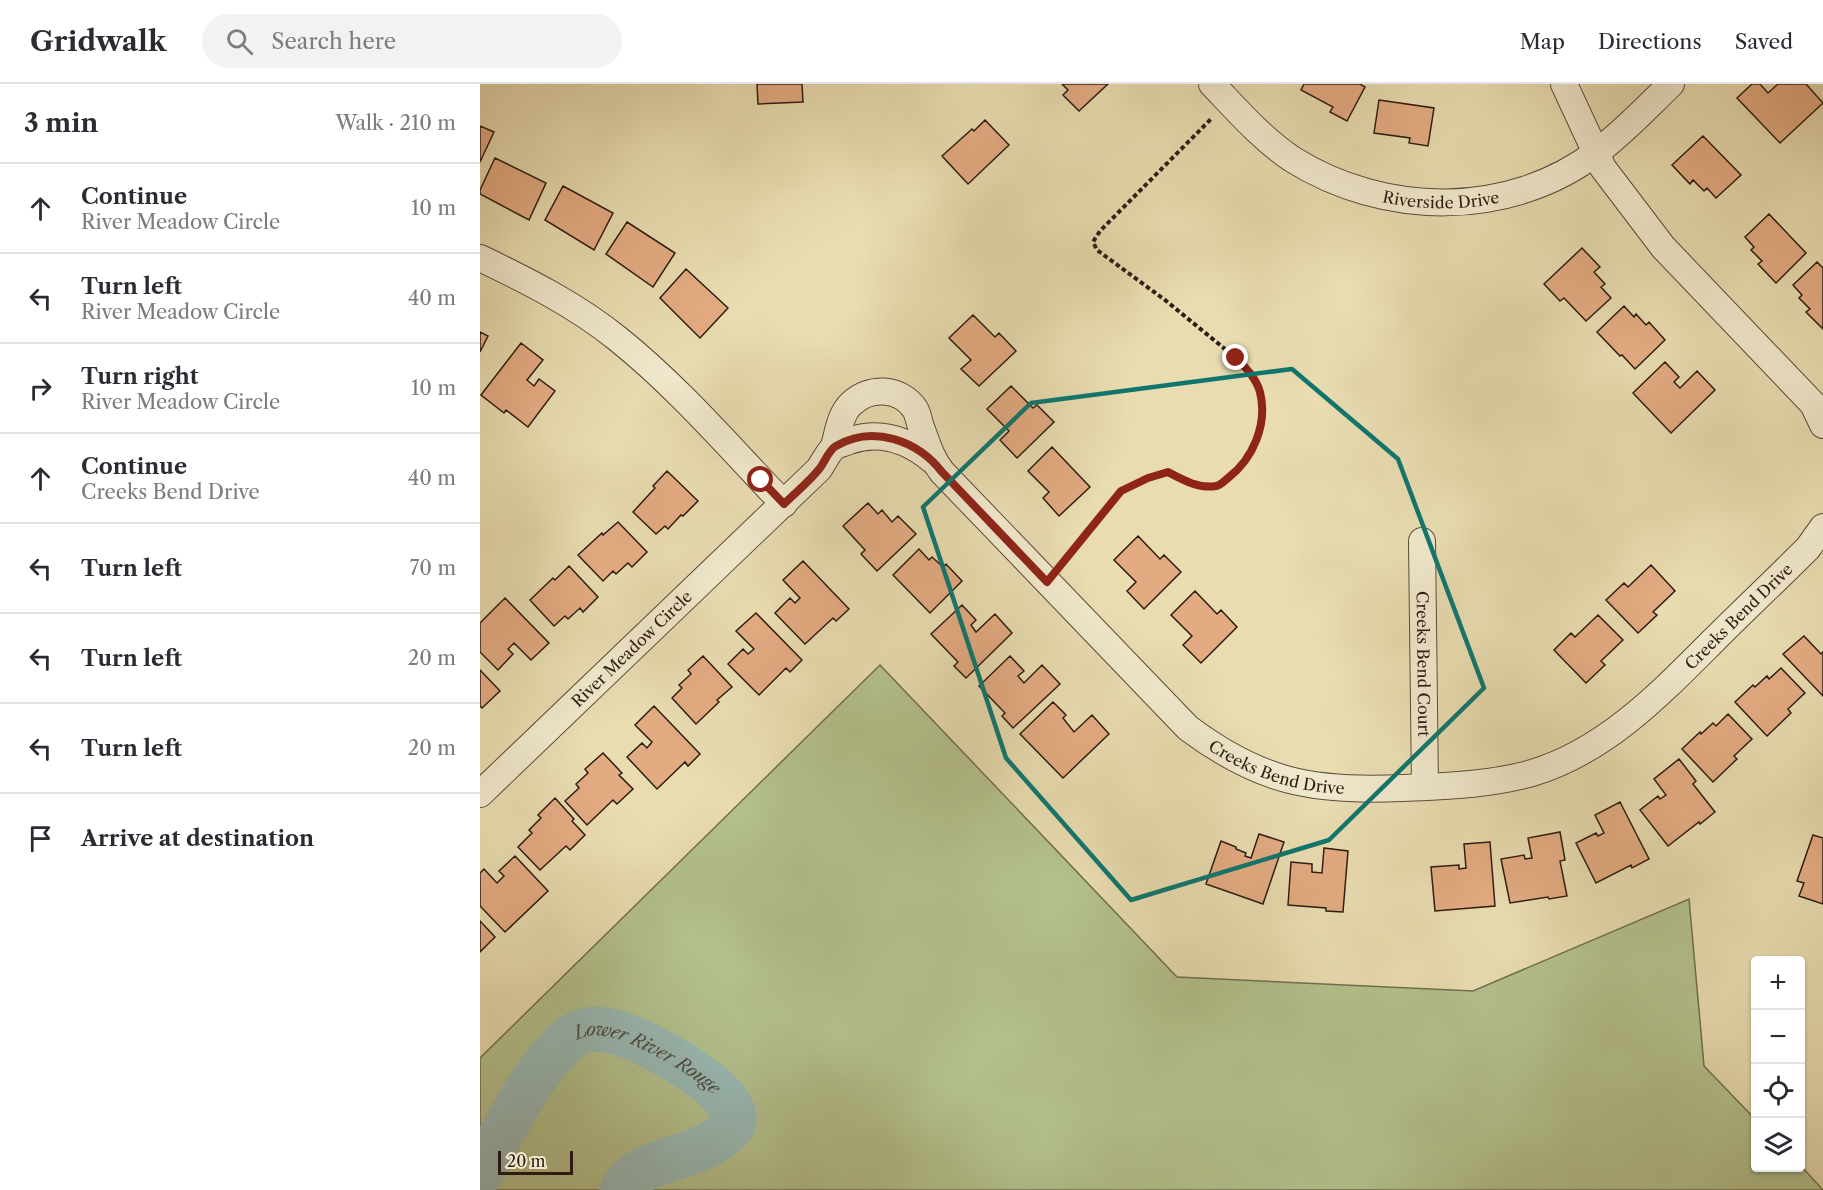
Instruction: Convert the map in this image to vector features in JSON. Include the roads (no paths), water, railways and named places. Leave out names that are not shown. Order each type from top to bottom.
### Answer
[{"type":"street","points":[[1563,84],[1596,153],[1618,188],[1663,247],[1820,413]]},
{"type":"street","name":"Riverside Drive","points":[[1220,93],[1257,130],[1291,158],[1330,180],[1363,192],[1398,200],[1434,204],[1470,202],[1506,195],[1541,184],[1596,153],[1622,132],[1671,84]]},
{"type":"street","points":[[480,258],[527,280],[574,307],[617,338],[657,372],[784,504]]},
{"type":"street","name":"Creeks Bend Drive","points":[[834,446],[843,416],[850,404],[864,394],[878,391],[892,392],[907,400],[916,411],[932,460],[947,478],[1182,722],[1232,758],[1278,777],[1332,789],[1359,790],[1487,782],[1531,773],[1567,759],[1628,722],[1808,548],[1823,528]]},
{"type":"street","points":[[834,446],[860,437],[880,436],[899,440],[917,448],[932,460]]},
{"type":"street","name":"River Meadow Circle","points":[[480,794],[819,470],[834,446]]},
{"type":"street","name":"Creeks Bend Court","points":[[1422,541],[1425,787]]},
{"type":"waterway","name":"Lower River Rouge","points":[[480,1174],[510,1118],[550,1058],[564,1043],[578,1033],[593,1029],[603,1030],[618,1033],[648,1045],[690,1069],[709,1083],[724,1098],[733,1112],[733,1125],[720,1137],[695,1151],[641,1171],[630,1179],[622,1190]]}]
